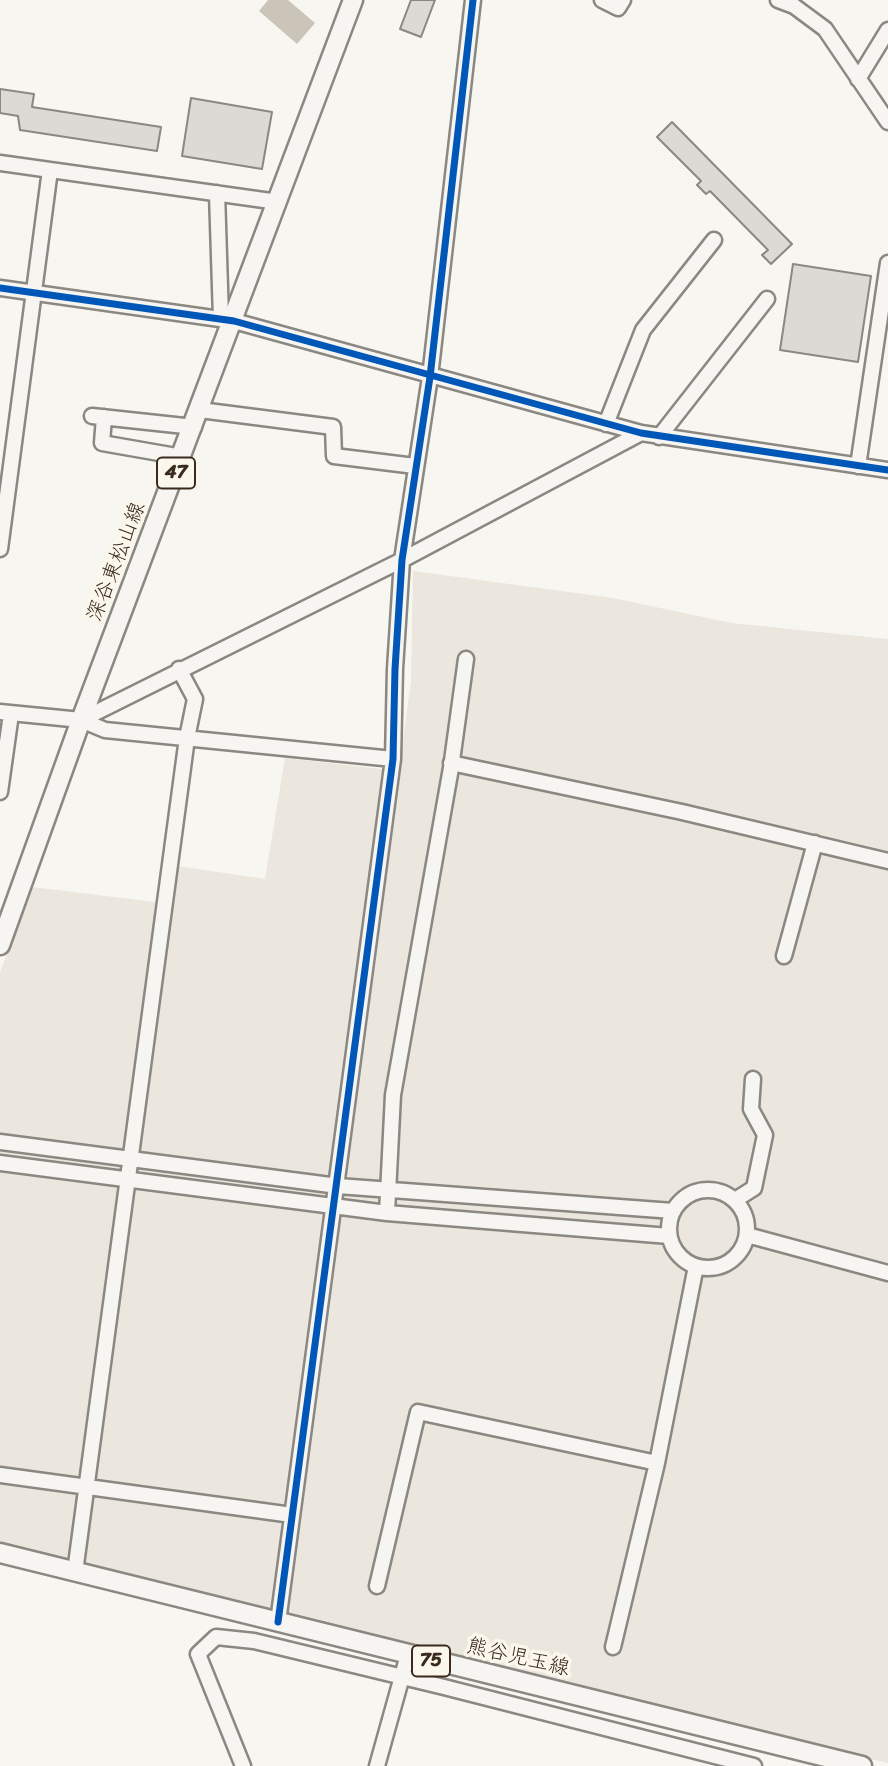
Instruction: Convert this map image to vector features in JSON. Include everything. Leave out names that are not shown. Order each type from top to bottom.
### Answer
[{"type":"main road","name":"深谷東松山線","points":[[0,945],[81,720],[197,418],[228,320],[278,202],[353,0]]},
{"type":"main road","name":"熊谷児玉線","points":[[0,1553],[862,1766]]},
{"type":"street","points":[[278,1622],[393,759],[402,560],[430,377],[473,0]]},
{"type":"street","points":[[602,0],[618,8],[622,0]]},
{"type":"street","points":[[778,0],[794,6],[825,29],[888,122]]},
{"type":"street","points":[[858,79],[888,30]]},
{"type":"street","points":[[0,163],[278,202]]},
{"type":"street","points":[[0,549],[36,293],[50,170]]},
{"type":"street","points":[[217,193],[228,320]]},
{"type":"street","points":[[606,424],[643,330],[714,240]]},
{"type":"street","points":[[858,466],[888,263]]},
{"type":"street","points":[[0,288],[228,320],[641,433],[888,470]]},
{"type":"street","points":[[659,436],[767,299]]},
{"type":"street","points":[[182,457],[102,443],[98,416],[197,418],[332,427],[334,456],[415,466]]},
{"type":"street","points":[[81,720],[402,560],[641,433]]},
{"type":"street","points":[[387,1213],[393,1095],[452,763],[466,659]]},
{"type":"street","points":[[75,1572],[84,1487],[187,738],[195,699],[179,669]]},
{"type":"street","points":[[0,792],[6,713],[81,720],[105,730],[393,759]]},
{"type":"street","points":[[452,763],[888,861]]},
{"type":"street","points":[[784,956],[815,843]]},
{"type":"street","points":[[735,1200],[754,1188],[765,1135],[751,1109],[753,1079]]},
{"type":"street","points":[[0,1142],[338,1186],[673,1210]]},
{"type":"street","points":[[0,1163],[387,1213],[669,1236]]},
{"type":"street","points":[[713,1189],[735,1200],[747,1222],[747,1235],[734,1258],[709,1268],[696,1266],[678,1255],[669,1236],[673,1210],[690,1193],[713,1189]]},
{"type":"street","points":[[747,1235],[888,1273]]},
{"type":"street","points":[[613,1647],[657,1463],[696,1266]]},
{"type":"street","points":[[377,1586],[418,1412],[657,1463]]},
{"type":"street","points":[[0,1475],[292,1515]]},
{"type":"street","points":[[243,1766],[198,1654],[216,1637],[254,1642],[754,1766]]},
{"type":"street","points":[[377,1766],[408,1655]]},
{"type":"shaded area","points":[[268,0],[288,0],[315,23],[297,44],[259,11]]},
{"type":"shaded area","points":[[413,571],[613,598],[731,623],[888,639],[888,1763],[290,1625],[291,1613],[0,1542],[0,973],[32,887],[171,904],[177,866],[265,879],[285,758],[399,771],[411,681]]},
{"type":"building","points":[[411,0],[435,0],[421,37],[400,29]]},
{"type":"building","points":[[0,89],[34,94],[32,107],[161,127],[157,151],[20,130],[18,116],[0,113]]},
{"type":"building","points":[[191,98],[272,112],[262,169],[182,156]]},
{"type":"building","points":[[672,122],[792,244],[771,264],[762,255],[768,250],[710,191],[706,194],[697,185],[701,181],[657,137]]},
{"type":"building","points":[[793,264],[871,276],[858,362],[780,350]]},
{"type":"cycle path","points":[[278,1622],[393,759],[402,560],[430,377],[473,0]]},
{"type":"cycle path","points":[[0,288],[234,321],[641,433],[888,470]]}]
